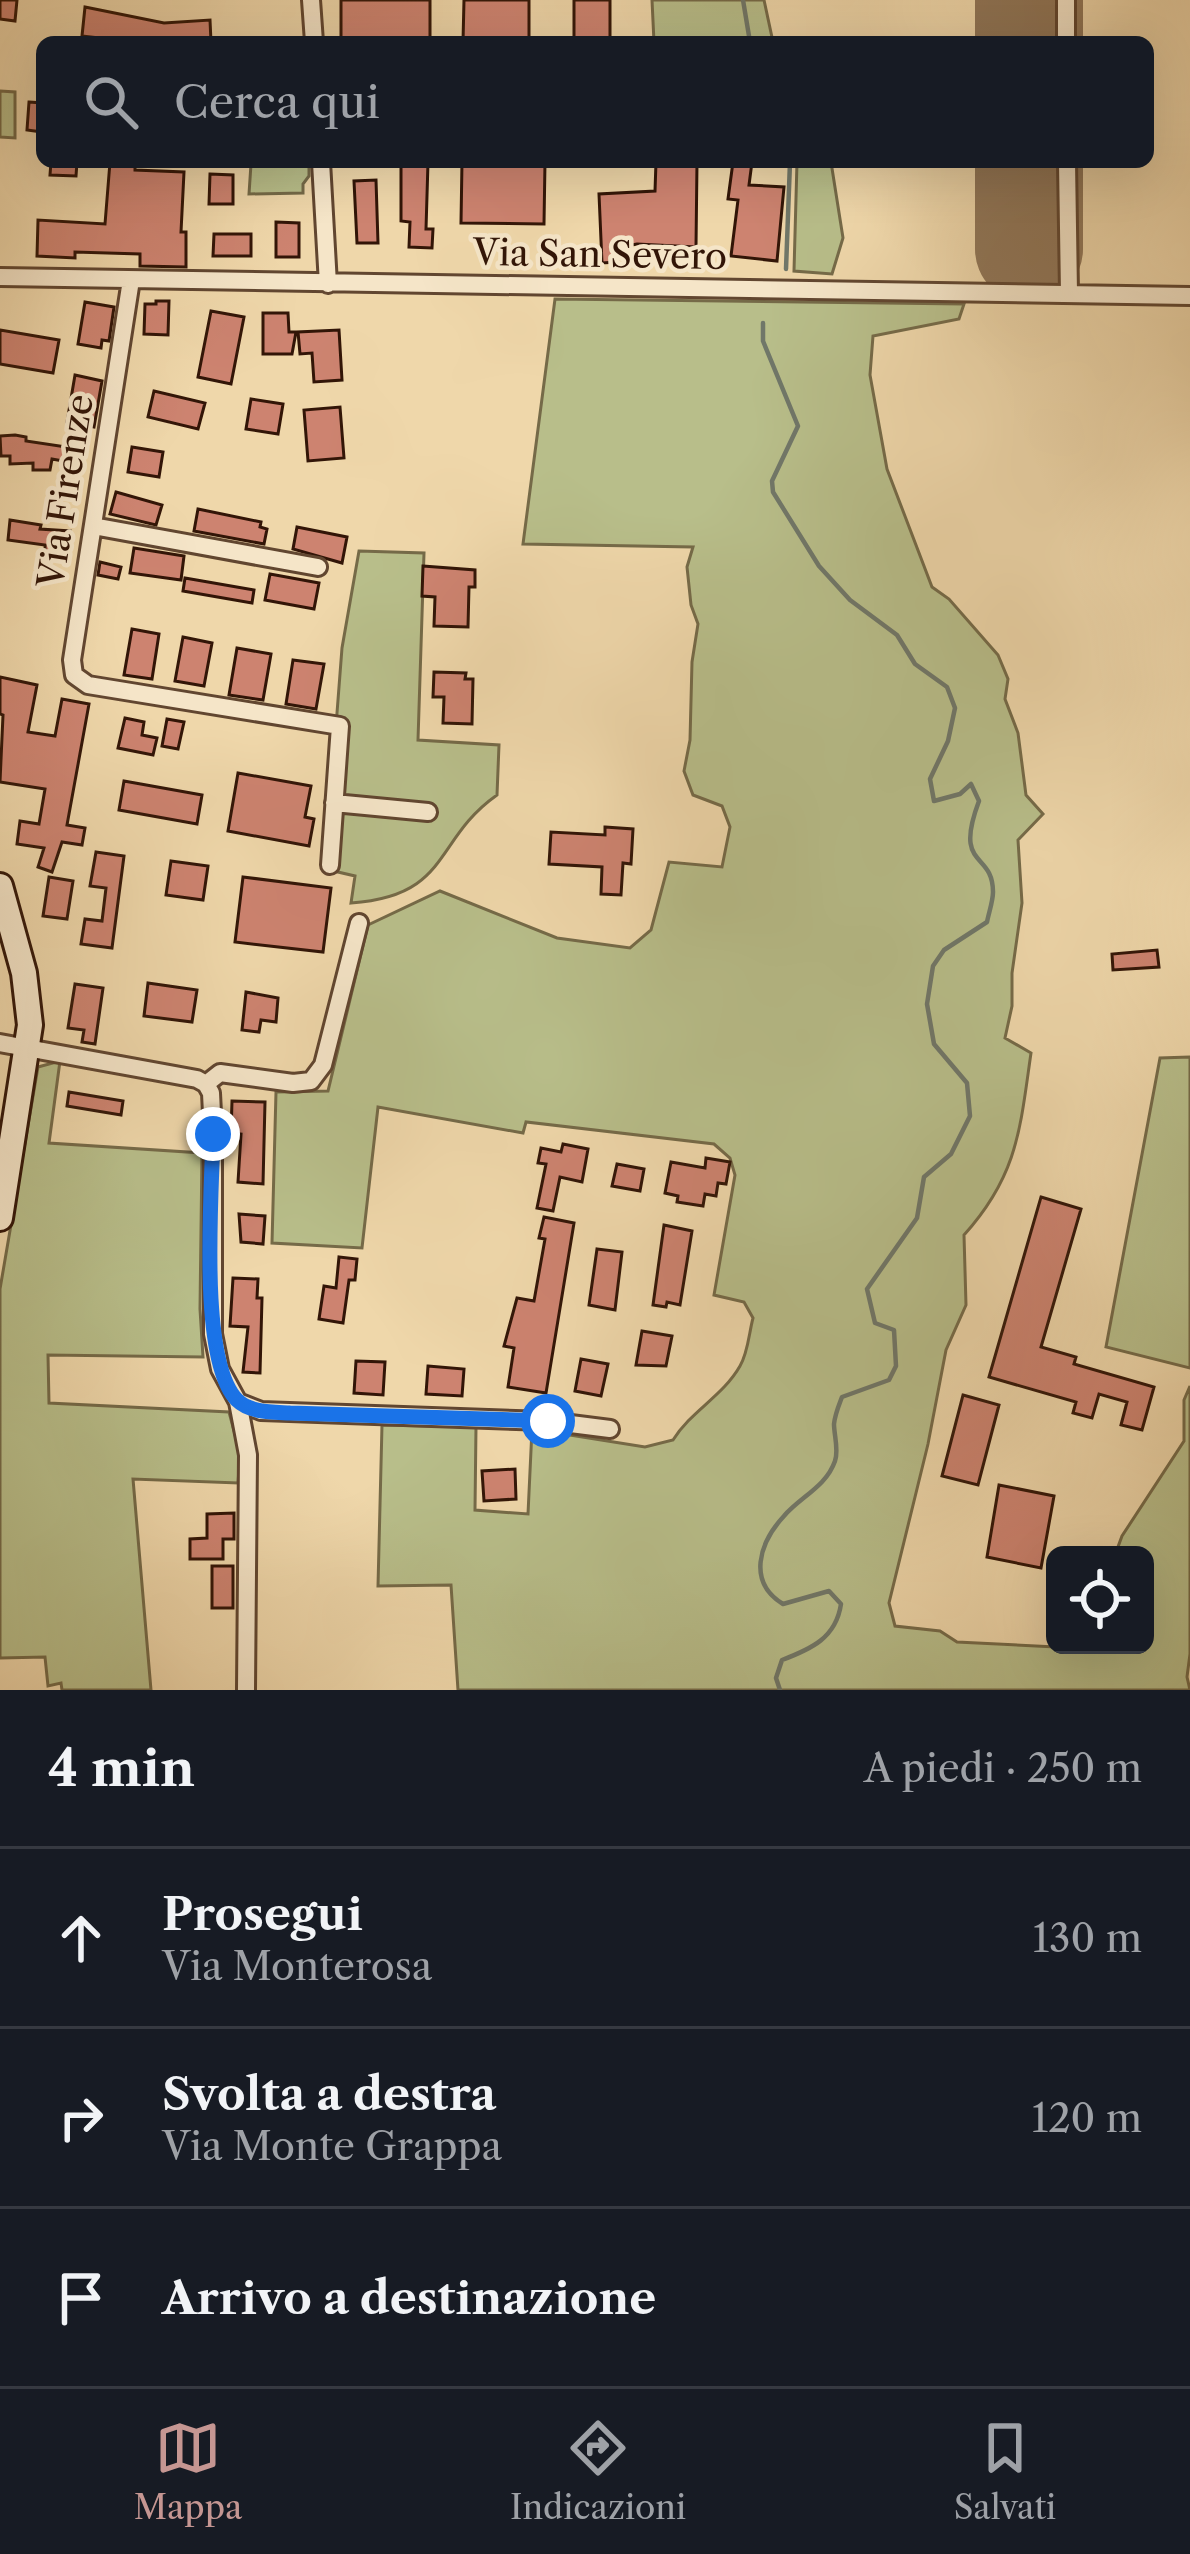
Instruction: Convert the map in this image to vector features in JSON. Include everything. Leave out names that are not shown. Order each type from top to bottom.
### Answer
[{"type":"street","points":[[311,0],[314,36]]},
{"type":"street","points":[[1066,0],[1066,36]]},
{"type":"street","points":[[321,168],[328,284]]},
{"type":"street","points":[[1067,168],[1069,293]]},
{"type":"street","name":"Via San Severo","points":[[0,278],[1190,296]]},
{"type":"street","name":"Via Firenze","points":[[131,280],[72,660],[74,674],[88,685],[340,726],[334,803]]},
{"type":"street","points":[[93,526],[318,567]]},
{"type":"street","points":[[330,865],[334,803],[428,812]]},
{"type":"street","points":[[0,889],[26,987],[29,1048],[0,1218]]},
{"type":"street","points":[[206,1084],[220,1073],[311,1081],[323,1065],[359,922]]},
{"type":"street","points":[[0,1043],[197,1079],[211,1093],[213,1334],[220,1370],[238,1402],[248,1454],[246,1690]]},
{"type":"street","points":[[238,1402],[261,1411],[548,1421],[610,1430]]},
{"type":"green space","points":[[652,0],[764,0],[772,36],[654,36]]},
{"type":"green space","points":[[0,91],[15,92],[15,138],[0,137]]},
{"type":"green space","points":[[251,168],[309,168],[303,193],[249,194]]},
{"type":"green space","points":[[797,168],[832,168],[843,238],[832,274],[794,271]]},
{"type":"green space","points":[[555,299],[964,304],[959,319],[873,336],[870,375],[887,469],[932,587],[949,599],[998,655],[1008,679],[1005,699],[1018,733],[1026,795],[1043,814],[1018,840],[1022,903],[1005,1038],[1031,1053],[1014,1150],[996,1192],[964,1235],[966,1305],[946,1350],[889,1603],[895,1626],[940,1631],[957,1642],[1046,1646],[1046,1654],[1154,1654],[1154,1546],[1118,1546],[1184,1441],[1184,1400],[1190,1386],[1190,1690],[458,1690],[451,1585],[378,1586],[382,1425],[476,1427],[475,1510],[528,1514],[532,1429],[645,1447],[673,1440],[740,1366],[753,1318],[744,1302],[714,1295],[735,1175],[730,1158],[714,1144],[526,1122],[523,1133],[378,1107],[362,1248],[272,1243],[276,1092],[328,1091],[368,925],[440,891],[557,938],[630,948],[651,930],[669,862],[722,867],[730,827],[722,806],[693,795],[684,771],[698,624],[687,567],[693,547],[523,544]]},
{"type":"green space","points":[[359,551],[424,553],[418,740],[499,745],[497,795],[476,812],[424,878],[407,890],[351,903],[355,876],[325,869],[342,648]]},
{"type":"green space","points":[[1190,1057],[1190,1368],[1106,1347],[1160,1058]]},
{"type":"green space","points":[[60,1061],[49,1143],[202,1153],[203,1357],[48,1355],[49,1403],[229,1412],[240,1453],[238,1483],[133,1479],[151,1690],[62,1690],[61,1683],[48,1686],[45,1657],[0,1658],[0,1289],[38,1067]]},
{"type":"building","points":[[0,0],[17,0],[15,21],[0,19]]},
{"type":"building","points":[[341,0],[430,0],[430,36],[341,36]]},
{"type":"building","points":[[464,0],[529,0],[529,36],[463,36]]},
{"type":"building","points":[[574,0],[610,0],[610,36],[574,36]]},
{"type":"building","points":[[85,7],[164,23],[210,20],[211,36],[82,36]]},
{"type":"building","points":[[29,102],[36,103],[36,131],[27,130]]},
{"type":"building","points":[[51,168],[77,168],[76,176],[50,175]]},
{"type":"building","points":[[110,168],[184,172],[181,232],[186,232],[186,267],[140,266],[140,254],[37,256],[38,220],[105,224]]},
{"type":"building","points":[[401,168],[428,168],[426,229],[433,229],[432,248],[409,247],[410,222],[401,221]]},
{"type":"building","points":[[462,168],[545,168],[544,224],[461,223]]},
{"type":"building","points":[[656,168],[697,168],[696,247],[637,244],[616,248],[617,262],[602,263],[599,194],[655,191]]},
{"type":"building","points":[[732,168],[751,168],[749,185],[784,187],[777,261],[731,256],[738,200],[728,199]]},
{"type":"building","points":[[210,174],[233,175],[233,204],[209,204]]},
{"type":"building","points":[[376,180],[378,243],[357,243],[354,181]]},
{"type":"building","points":[[276,222],[299,223],[299,257],[276,257]]},
{"type":"building","points":[[214,234],[251,234],[251,256],[213,256]]},
{"type":"building","points":[[169,301],[168,335],[144,334],[145,304]]},
{"type":"building","points":[[85,302],[114,307],[109,341],[102,340],[101,348],[78,344]]},
{"type":"building","points":[[211,311],[244,317],[231,384],[198,377]]},
{"type":"building","points":[[263,313],[288,313],[289,332],[296,332],[292,354],[263,354]]},
{"type":"building","points":[[0,330],[59,340],[53,373],[0,364]]},
{"type":"building","points":[[339,330],[342,380],[314,382],[312,353],[300,354],[298,332]]},
{"type":"building","points":[[75,375],[102,381],[94,427],[67,422]]},
{"type":"building","points":[[154,391],[205,403],[198,429],[148,417]]},
{"type":"building","points":[[251,399],[283,404],[278,434],[246,429]]},
{"type":"building","points":[[340,407],[344,458],[308,461],[304,410]]},
{"type":"building","points":[[0,436],[73,448],[74,463],[52,459],[50,470],[33,470],[33,463],[10,464],[10,456],[1,456]]},
{"type":"building","points":[[132,447],[163,452],[159,477],[128,472]]},
{"type":"building","points":[[116,492],[162,505],[156,525],[110,514]]},
{"type":"building","points":[[198,509],[261,522],[260,527],[267,529],[264,544],[194,531]]},
{"type":"building","points":[[10,520],[70,531],[68,553],[8,540]]},
{"type":"building","points":[[297,527],[347,537],[342,563],[293,549]]},
{"type":"building","points":[[134,548],[184,556],[181,580],[130,573]]},
{"type":"building","points":[[100,562],[121,567],[118,579],[98,575]]},
{"type":"building","points":[[423,566],[475,570],[475,587],[469,587],[468,627],[434,626],[435,597],[422,596]]},
{"type":"building","points":[[270,574],[319,583],[314,609],[265,600]]},
{"type":"building","points":[[185,578],[254,590],[252,603],[183,591]]},
{"type":"building","points":[[132,629],[159,634],[152,679],[124,675]]},
{"type":"building","points":[[183,637],[212,643],[204,686],[175,681]]},
{"type":"building","points":[[237,648],[271,654],[263,700],[229,695]]},
{"type":"building","points":[[293,660],[324,664],[316,709],[286,704]]},
{"type":"building","points":[[434,672],[466,673],[465,679],[473,679],[472,724],[443,723],[444,697],[433,697]]},
{"type":"building","points":[[0,677],[37,685],[28,732],[55,736],[62,699],[89,704],[67,825],[85,828],[82,845],[62,842],[52,872],[38,867],[44,848],[17,844],[20,821],[39,824],[45,789],[0,782]]},
{"type":"building","points":[[125,718],[144,722],[142,735],[157,738],[153,755],[118,748]]},
{"type":"building","points":[[167,719],[184,722],[178,749],[162,746]]},
{"type":"building","points":[[238,773],[311,786],[305,817],[314,819],[309,846],[228,831]]},
{"type":"building","points":[[124,781],[202,795],[197,824],[119,810]]},
{"type":"building","points":[[605,827],[633,829],[631,864],[623,863],[621,895],[601,894],[602,867],[549,864],[551,832],[605,835]]},
{"type":"building","points":[[96,852],[124,856],[112,948],[81,944],[85,919],[102,921],[106,888],[90,886]]},
{"type":"building","points":[[171,861],[208,866],[203,900],[166,895]]},
{"type":"building","points":[[49,877],[73,881],[67,919],[43,916]]},
{"type":"building","points":[[243,877],[331,888],[323,952],[235,942]]},
{"type":"building","points":[[1157,950],[1159,967],[1113,970],[1112,954]]},
{"type":"building","points":[[148,983],[197,990],[192,1022],[144,1016]]},
{"type":"building","points":[[75,984],[103,988],[95,1044],[82,1042],[84,1030],[68,1028]]},
{"type":"building","points":[[246,992],[278,998],[276,1022],[261,1020],[259,1032],[242,1030]]},
{"type":"building","points":[[69,1092],[123,1101],[121,1115],[67,1106]]},
{"type":"building","points":[[232,1101],[265,1102],[263,1184],[238,1182],[241,1134],[231,1133]]},
{"type":"building","points":[[563,1144],[588,1149],[582,1182],[560,1177],[553,1211],[537,1208],[546,1164],[538,1163],[541,1148],[561,1152]]},
{"type":"building","points":[[706,1158],[730,1162],[726,1184],[718,1183],[716,1196],[705,1194],[703,1206],[677,1202],[678,1196],[665,1193],[671,1162],[705,1168]]},
{"type":"building","points":[[617,1164],[644,1169],[640,1191],[612,1186]]},
{"type":"building","points":[[1041,1197],[1081,1209],[1041,1347],[1076,1357],[1074,1364],[1154,1387],[1142,1430],[1121,1425],[1127,1402],[1099,1394],[1092,1418],[1073,1413],[1076,1402],[989,1377]]},
{"type":"building","points":[[239,1214],[265,1216],[263,1244],[241,1242]]},
{"type":"building","points":[[544,1217],[574,1223],[546,1393],[508,1387],[514,1348],[504,1346],[517,1298],[534,1301]]},
{"type":"building","points":[[664,1225],[692,1231],[680,1305],[667,1302],[666,1307],[653,1305]]},
{"type":"building","points":[[597,1249],[622,1252],[615,1310],[589,1305]]},
{"type":"building","points":[[339,1257],[357,1259],[343,1323],[319,1319],[324,1286],[336,1288]]},
{"type":"building","points":[[233,1278],[258,1279],[260,1373],[243,1372],[248,1327],[230,1326]]},
{"type":"building","points":[[642,1331],[672,1336],[666,1366],[636,1365]]},
{"type":"building","points":[[581,1359],[608,1364],[601,1396],[575,1391]]},
{"type":"building","points":[[356,1361],[385,1362],[383,1395],[354,1393]]},
{"type":"building","points":[[428,1366],[464,1369],[462,1396],[426,1394]]},
{"type":"building","points":[[963,1395],[999,1405],[978,1485],[942,1476]]},
{"type":"building","points":[[515,1469],[516,1499],[484,1501],[482,1471]]},
{"type":"building","points":[[999,1485],[1054,1496],[1041,1568],[987,1557]]},
{"type":"building","points":[[234,1513],[234,1539],[223,1539],[223,1559],[190,1559],[190,1539],[207,1538],[207,1514]]},
{"type":"building","points":[[212,1566],[233,1566],[233,1608],[212,1608]]},
{"type":"waterway","points":[[743,0],[749,36]]},
{"type":"waterway","points":[[786,269],[790,168]]},
{"type":"waterway","points":[[763,323],[763,341],[798,426],[772,481],[773,492],[819,566],[850,600],[897,635],[915,664],[947,687],[955,708],[948,741],[930,779],[934,801],[960,794],[971,784],[979,801],[972,823],[972,849],[987,870],[993,892],[987,922],[944,950],[933,966],[927,1004],[934,1044],[967,1083],[970,1116],[951,1154],[924,1177],[917,1218],[867,1289],[875,1323],[894,1330],[896,1366],[889,1380],[842,1397],[831,1470],[784,1516],[763,1550],[764,1585],[783,1604],[829,1591],[841,1604],[828,1634],[782,1660],[776,1678],[780,1690]]},
{"type":"runway","points":[[1029,0],[1029,36]]},
{"type":"runway","points":[[1029,168],[1029,249]]},
{"type":"route","points":[[213,1134],[213,1334],[220,1370],[238,1402],[261,1411],[290,1413],[548,1421]]}]
